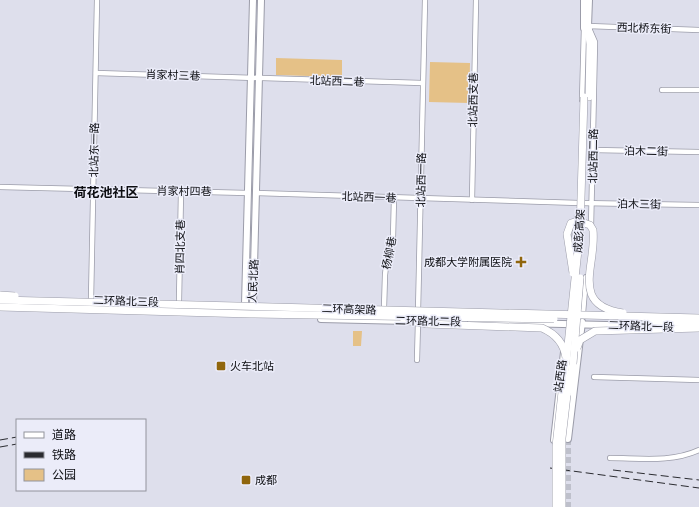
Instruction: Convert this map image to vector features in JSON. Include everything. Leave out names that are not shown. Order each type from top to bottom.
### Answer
[{"type":"highway","points":[[586,27],[587,97]]},
{"type":"highway","name":"成彭高架","points":[[569,364],[580,231],[587,97]]},
{"type":"highway","name":"成彭高架","points":[[569,364],[584,232],[587,97]]},
{"type":"highway","points":[[575,287],[567,234],[571,223],[578,221],[590,225],[593,230],[589,280],[592,297],[598,304],[607,309],[654,317],[699,316]]},
{"type":"highway","points":[[0,296],[15,296],[28,301]]},
{"type":"highway","name":"二环高架路","points":[[0,300],[654,317]]},
{"type":"highway","name":"二环高架路","points":[[0,308],[699,323]]},
{"type":"highway","points":[[375,316],[427,324],[542,328],[552,332],[558,338],[569,364],[562,438],[562,507]]},
{"type":"highway","points":[[556,507],[556,446],[558,417],[569,364],[580,340],[595,331],[699,328]]},
{"type":"main road","name":"人民北路","points":[[249,316],[245,304],[253,0]]},
{"type":"main road","name":"人民北路","points":[[249,316],[253,305],[261,0]]},
{"type":"main road","name":"北站西二路","points":[[584,0],[586,27]]},
{"type":"main road","name":"北站西二路","points":[[586,27],[588,0]]},
{"type":"main road","name":"北站西二路","points":[[569,313],[579,204]]},
{"type":"main road","name":"二环路北三段","points":[[0,296],[253,305]]},
{"type":"main road","name":"二环路北二段","points":[[253,305],[583,313]]},
{"type":"main road","name":"二环路北三段","points":[[0,308],[249,316]]},
{"type":"main road","name":"站西路","points":[[554,440],[558,393],[569,313]]},
{"type":"main road","name":"站西路","points":[[568,439],[583,313]]},
{"type":"main road","name":"二环路北一段","points":[[583,313],[699,316]]},
{"type":"main road","name":"二环路北二段","points":[[249,316],[582,324]]},
{"type":"main road","name":"二环路北一段","points":[[582,324],[699,328]]},
{"type":"street","name":"北站东一路","points":[[91,300],[97,0]]},
{"type":"street","name":"北站西一路","points":[[417,360],[425,0]]},
{"type":"street","name":"北站西支巷","points":[[472,200],[476,0]]},
{"type":"street","name":"西北桥东街","points":[[586,27],[699,30]]},
{"type":"street","name":"北站西二路","points":[[583,313],[592,204],[595,42],[586,27]]},
{"type":"street","name":"北站西二路","points":[[579,204],[586,27]]},
{"type":"street","name":"肖家村三巷","points":[[96,73],[251,78]]},
{"type":"street","name":"北站西二巷","points":[[251,78],[422,83]]},
{"type":"street","points":[[662,90],[699,90]]},
{"type":"street","name":"泊木二街","points":[[593,150],[699,152]]},
{"type":"street","name":"肖家村四巷","points":[[0,187],[248,193]]},
{"type":"street","name":"肖四北支巷","points":[[179,302],[181,191]]},
{"type":"street","name":"北站西一巷","points":[[256,193],[579,204]]},
{"type":"street","name":"杨柳巷","points":[[384,308],[385,275],[388,249],[393,238],[394,198]]},
{"type":"street","name":"泊木三街","points":[[579,204],[699,205]]},
{"type":"street","points":[[594,377],[699,380]]},
{"type":"street","points":[[610,458],[658,459],[682,456],[699,450]]},
{"type":"green space","points":[[276,58],[342,60],[342,77],[276,75]]},
{"type":"green space","points":[[430,62],[470,63],[469,103],[429,102]]},
{"type":"green space","points":[[353,331],[362,331],[361,346],[353,346]]},
{"type":"tunnel","points":[[568,439],[568,507]]},
{"type":"railway","points":[[0,440],[16,437]]},
{"type":"railway","points":[[0,447],[16,444]]},
{"type":"railway","points":[[550,468],[699,488]]},
{"type":"railway","points":[[613,470],[699,480]]},
{"type":"place","name":"成都大学附属医院","points":[[521,262]]},
{"type":"place","name":"火车北站","points":[[221,366]]},
{"type":"place","name":"成都","points":[[246,480]]},
{"type":"district","name":"荷花池社区","points":[[106,192]]}]
